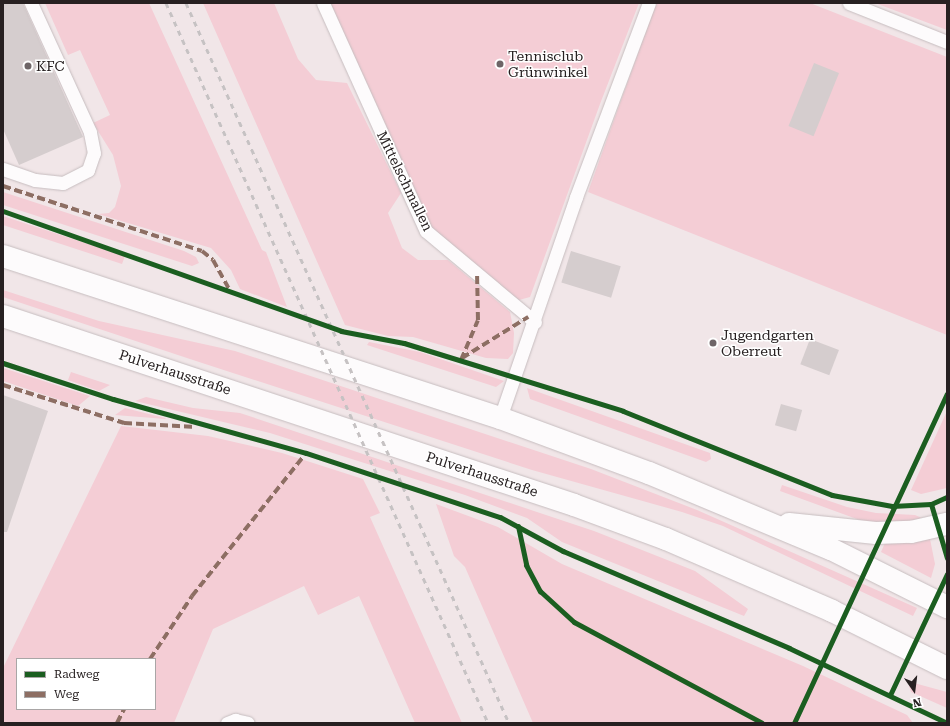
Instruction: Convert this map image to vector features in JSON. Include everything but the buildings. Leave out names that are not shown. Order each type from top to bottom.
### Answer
[{"type":"main road","points":[[3,256],[500,418],[768,521],[947,608]]},
{"type":"main road","name":"Pulverhausstraße","points":[[3,316],[574,505],[666,539],[825,608],[947,668]]},
{"type":"main road","points":[[768,521],[876,533],[911,532],[947,524]]},
{"type":"lane","points":[[3,169],[35,180],[63,183],[88,170],[94,153],[90,132],[31,3]]},
{"type":"lane","name":"Mittelschmallen","points":[[323,3],[426,232],[535,322]]},
{"type":"lane","points":[[500,418],[535,322],[576,197],[649,3]]},
{"type":"lane","points":[[849,3],[947,42]]},
{"type":"lane","points":[[227,723],[235,720],[248,723]]},
{"type":"shaded area","points":[[45,3],[149,3],[262,250],[266,252],[287,307],[240,289],[231,270],[211,248],[98,214],[109,213],[115,207],[121,186],[113,155],[93,123],[110,115],[80,50],[68,55]]},
{"type":"shaded area","points":[[203,3],[274,3],[298,59],[316,80],[347,83],[401,193],[388,213],[402,248],[418,260],[448,260],[510,312],[514,333],[513,353],[508,359],[486,358],[413,337],[388,336],[345,325]]},
{"type":"shaded area","points":[[327,3],[639,3],[600,104],[530,297],[519,300],[507,293],[431,227]]},
{"type":"shaded area","points":[[656,3],[810,3],[947,57],[947,335],[588,192]]},
{"type":"shaded area","points":[[875,3],[947,3],[947,30]]},
{"type":"shaded area","points":[[3,192],[184,251],[196,257],[199,263],[192,266],[3,205]]},
{"type":"shaded area","points":[[3,216],[125,256],[122,264],[3,225]]},
{"type":"shaded area","points":[[3,290],[99,321],[235,351],[591,469],[697,510],[917,608],[913,616],[723,526],[682,512],[532,470],[196,361],[3,297]]},
{"type":"shaded area","points":[[369,342],[420,352],[504,381],[496,387],[367,345]]},
{"type":"shaded area","points":[[3,368],[90,396],[78,406],[3,381]]},
{"type":"shaded area","points":[[71,372],[110,385],[99,391],[68,380]]},
{"type":"shaded area","points":[[527,388],[710,453],[711,459],[706,462],[530,399]]},
{"type":"shaded area","points":[[146,397],[193,408],[240,413],[594,531],[695,571],[748,609],[744,616],[562,542],[527,518],[465,495],[270,433],[135,401]]},
{"type":"shaded area","points":[[125,408],[165,418],[166,419],[115,415]]},
{"type":"shaded area","points":[[947,411],[947,488],[921,494],[911,490]]},
{"type":"shaded area","points":[[121,426],[208,436],[282,453],[363,479],[380,513],[370,517],[462,723],[415,723],[359,596],[318,615],[304,586],[213,629],[174,723],[3,723],[3,668]]},
{"type":"shaded area","points":[[782,485],[847,507],[876,513],[915,515],[922,518],[903,523],[865,522],[780,491]]},
{"type":"shaded area","points":[[436,504],[498,527],[562,564],[803,666],[907,715],[913,723],[533,723],[465,567],[454,556]]},
{"type":"shaded area","points":[[930,539],[935,564],[931,578],[881,552],[885,543]]},
{"type":"shaded area","points":[[914,683],[947,692],[947,708],[911,692],[909,686]]},
{"type":"railway","points":[[166,3],[488,723]]},
{"type":"railway","points":[[186,3],[509,723]]},
{"type":"marked path","points":[[3,186],[202,251],[213,260],[230,291]]},
{"type":"marked path","points":[[461,360],[478,320],[477,274]]},
{"type":"marked path","points":[[462,358],[528,317]]},
{"type":"marked path","points":[[3,385],[124,423],[196,427]]},
{"type":"marked path","points":[[151,658],[192,596],[306,453]]},
{"type":"marked path","points":[[117,723],[124,710]]},
{"type":"cycle path","points":[[3,211],[341,331],[404,343],[623,411],[832,495],[892,506],[931,504],[947,497]]},
{"type":"cycle path","points":[[3,363],[113,399],[306,453],[500,517],[563,551],[789,648],[947,723]]},
{"type":"cycle path","points":[[794,723],[947,394]]},
{"type":"cycle path","points":[[931,504],[947,558]]},
{"type":"cycle path","points":[[518,526],[526,565],[540,591],[574,622],[762,723]]},
{"type":"cycle path","points":[[890,695],[947,574]]},
{"type":"place","name":"Tennisclub Grünwinkel","points":[[500,64]]},
{"type":"place","name":"KFC","points":[[28,66]]},
{"type":"place","name":"Jugendgarten Oberreut","points":[[713,343]]}]
